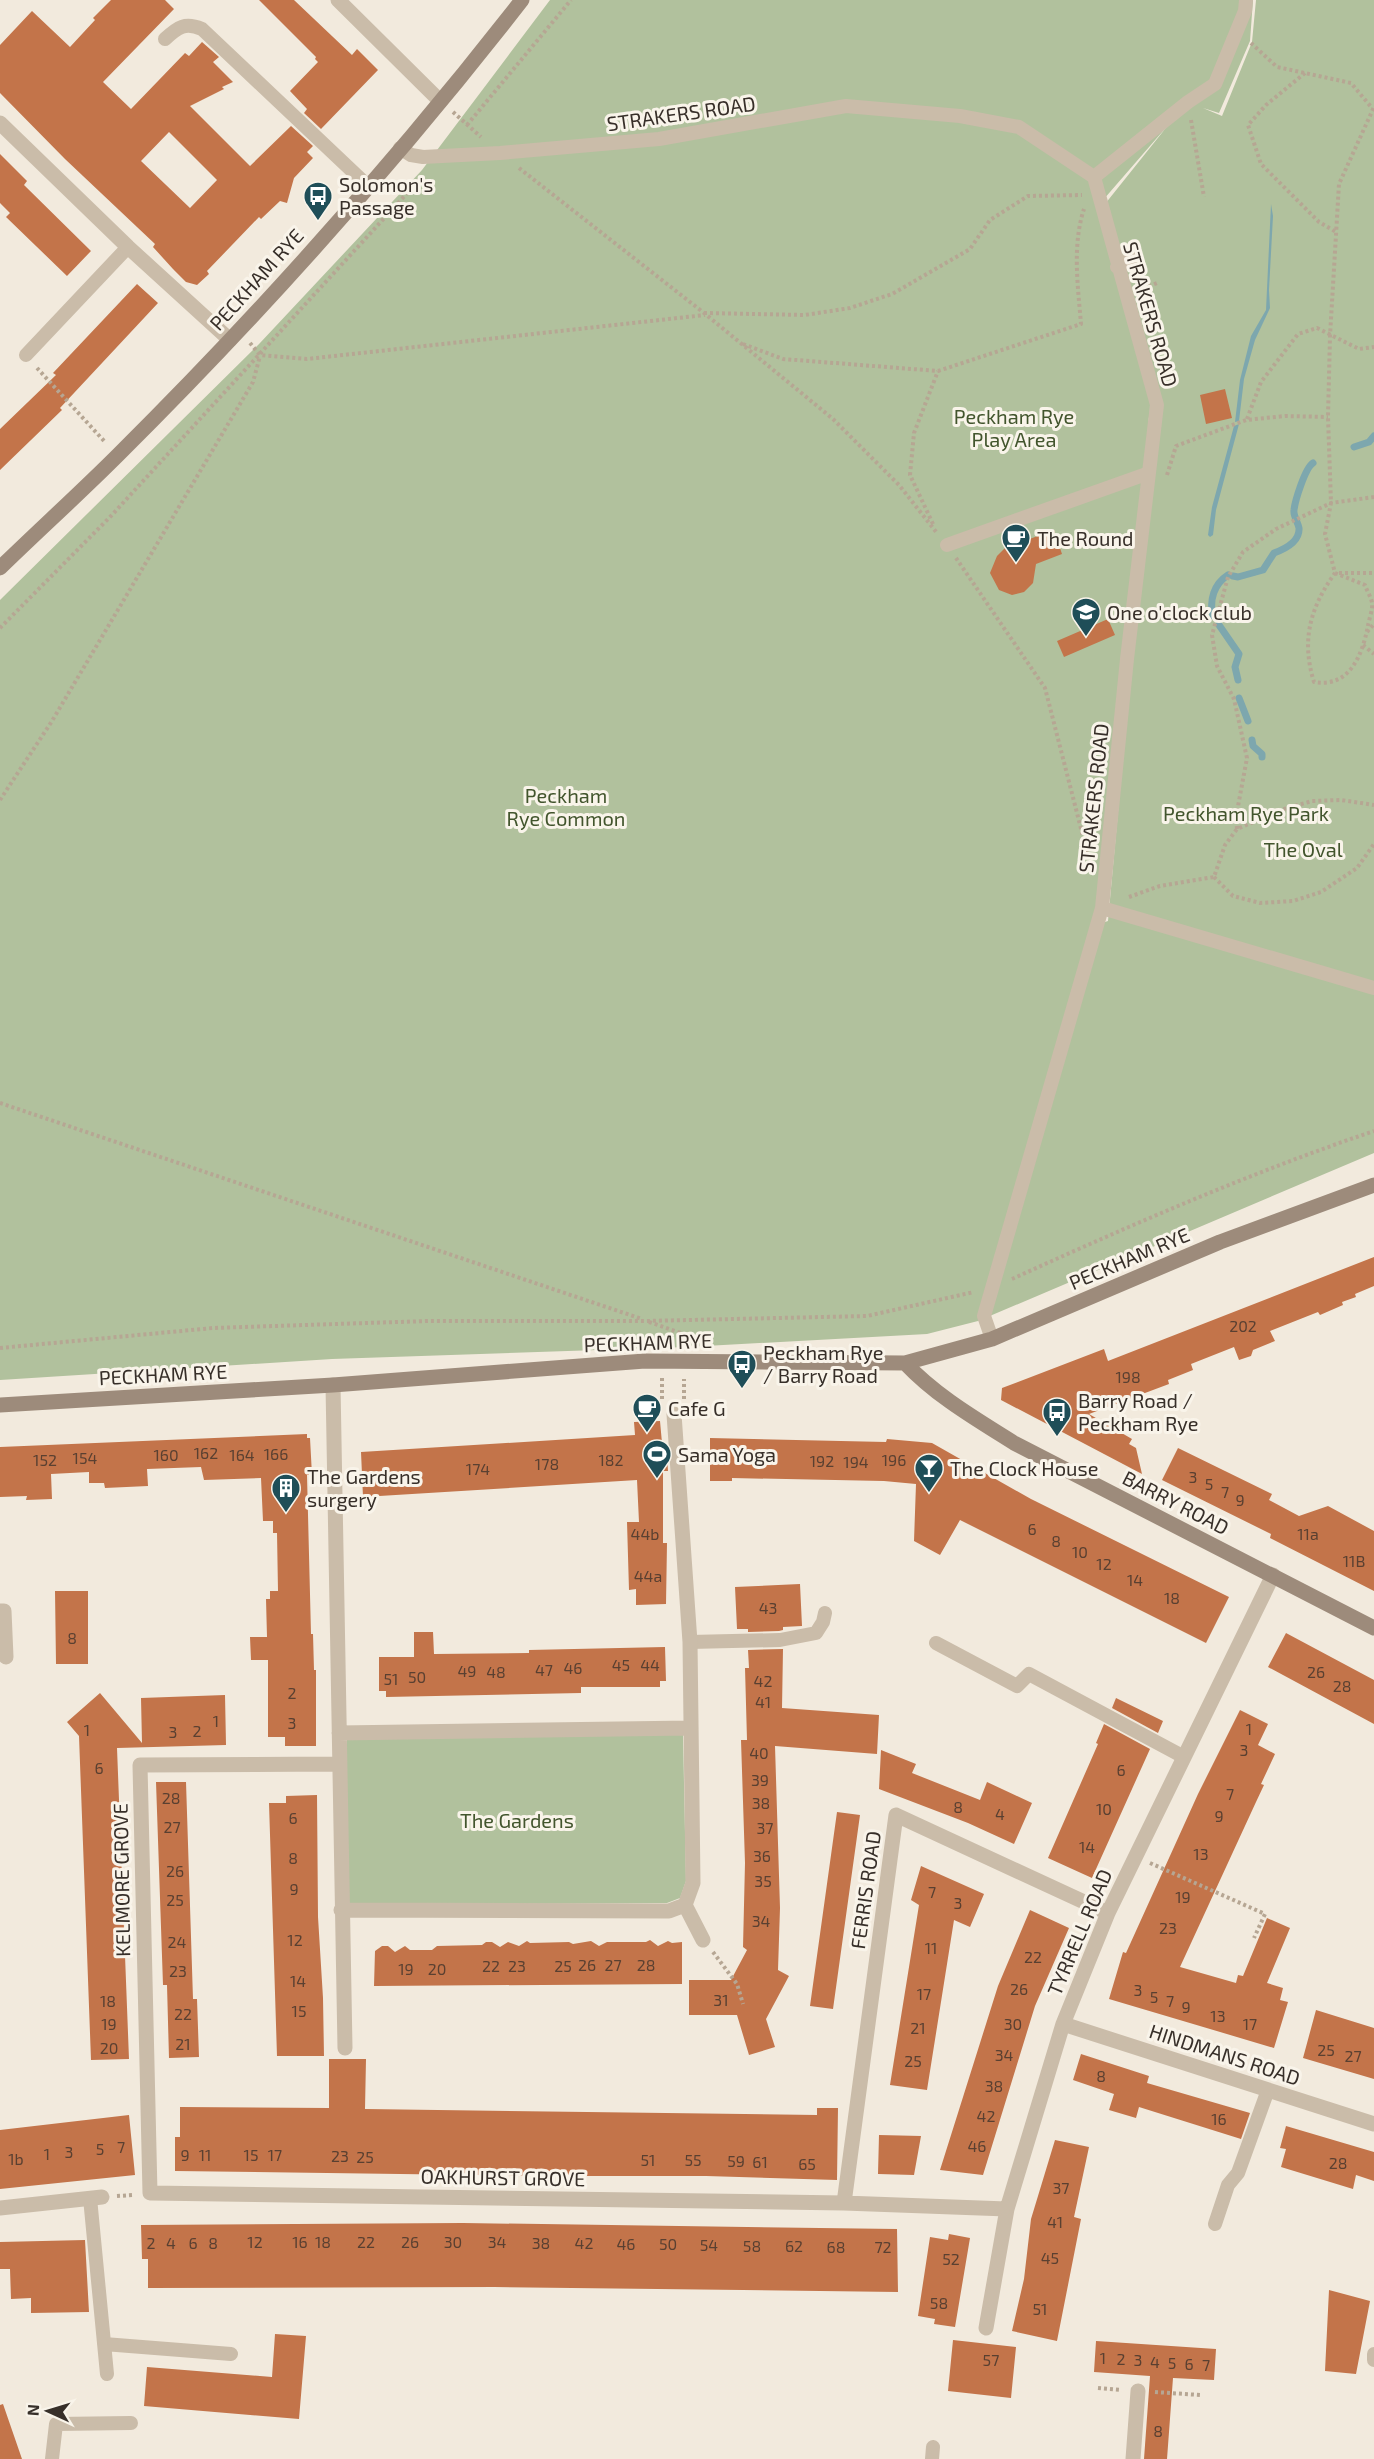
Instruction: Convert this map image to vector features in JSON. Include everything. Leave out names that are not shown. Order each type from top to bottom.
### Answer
[{"type":"main road","name":"PECKHAM RYE","points":[[0,568],[117,456],[230,340],[368,186],[522,0]]},
{"type":"main road","name":"PECKHAM RYE","points":[[0,1405],[333,1385],[662,1361],[905,1363],[992,1339],[1220,1242],[1374,1185]]},
{"type":"main road","name":"BARRY ROAD","points":[[905,1363],[919,1378],[958,1408],[1014,1443],[1374,1628]]},
{"type":"street","points":[[338,0],[440,101]]},
{"type":"street","points":[[0,123],[128,247],[230,340]]},
{"type":"street","points":[[333,1385],[345,2048]]},
{"type":"street","points":[[674,1414],[690,1642],[693,1883],[685,1905],[703,1940]]},
{"type":"street","name":"TYRRELL ROAD","points":[[986,2328],[1007,2209],[1063,2024],[1108,1913],[1272,1575]]},
{"type":"street","points":[[0,1611],[4,1611],[6,1657]]},
{"type":"street","points":[[339,1733],[691,1728]]},
{"type":"street","name":"KELMORE GROVE","points":[[150,2193],[140,1765],[339,1764]]},
{"type":"street","name":"FERRIS ROAD","points":[[844,2203],[896,1815],[1108,1913]]},
{"type":"street","points":[[341,1910],[669,1911],[685,1905]]},
{"type":"street","name":"HINDMANS ROAD","points":[[1063,2024],[1374,2124]]},
{"type":"street","name":"OAKHURST GROVE","points":[[150,2193],[844,2203],[1007,2209]]},
{"type":"street","points":[[0,2208],[96,2198]]},
{"type":"street","points":[[1133,2459],[1138,2391]]},
{"type":"lane","points":[[1094,177],[1188,102],[1215,84],[1245,11],[1246,0]]},
{"type":"lane","points":[[165,39],[178,27],[191,24],[202,29],[368,186]]},
{"type":"lane","name":"STRAKERS ROAD","points":[[400,148],[417,157],[500,153],[659,139],[846,106],[960,116],[1018,127],[1094,177],[1117,267],[1157,405],[1102,908],[984,1316],[992,1339]]},
{"type":"lane","points":[[26,355],[128,247]]},
{"type":"lane","points":[[1117,267],[1134,256]]},
{"type":"lane","points":[[947,545],[1148,478]]},
{"type":"lane","points":[[1102,908],[1374,988]]},
{"type":"lane","points":[[690,1642],[780,1640],[816,1633],[823,1622],[825,1613]]},
{"type":"lane","points":[[936,1643],[1017,1686],[1029,1674],[1184,1757]]},
{"type":"lane","points":[[1215,2224],[1228,2185],[1238,2173],[1268,2090]]},
{"type":"lane","points":[[96,2198],[107,2374]]},
{"type":"lane","points":[[104,2344],[231,2354]]},
{"type":"lane","points":[[1374,2354],[1374,2360]]},
{"type":"lane","points":[[52,2459],[56,2424],[131,2423]]},
{"type":"path","points":[[467,125],[571,0]]},
{"type":"path","points":[[1237,30],[1277,67],[1351,83],[1373,107],[1339,184],[1330,336],[1328,417],[1330,502],[1324,534],[1335,573],[1317,601],[1310,620],[1309,664],[1314,682],[1323,684],[1337,681],[1352,672],[1363,645],[1372,603],[1365,585],[1335,573]]},
{"type":"path","points":[[1305,73],[1266,105],[1248,125],[1261,164],[1319,222],[1336,232]]},
{"type":"path","points":[[1188,102],[1204,197]]},
{"type":"path","points":[[452,111],[500,153],[705,314],[833,419],[899,485],[947,545]]},
{"type":"path","points":[[0,628],[111,516],[422,177]]},
{"type":"path","points":[[740,342],[783,359],[938,371],[1081,324],[1077,270],[1081,218],[1094,177]]},
{"type":"path","points":[[248,340],[260,355],[307,358],[705,314],[805,315],[850,308],[892,294],[970,249],[990,220],[1028,196],[1088,195]]},
{"type":"path","points":[[1246,420],[1262,382],[1298,334],[1317,328],[1359,349],[1374,347]]},
{"type":"path","points":[[26,355],[117,456]]},
{"type":"path","points":[[0,800],[52,721],[253,382],[260,355]]},
{"type":"path","points":[[938,371],[914,433],[910,475],[927,514],[1046,688],[1090,862]]},
{"type":"path","points":[[1148,478],[1169,474],[1176,446],[1240,422],[1285,416],[1328,417]]},
{"type":"path","points":[[1237,829],[1236,817],[1247,758],[1234,699],[1218,666],[1212,634],[1228,577],[1243,552],[1276,529],[1330,502],[1374,497]]},
{"type":"path","points":[[1335,573],[1374,573]]},
{"type":"path","points":[[1366,634],[1374,624]]},
{"type":"path","points":[[1363,645],[1374,654]]},
{"type":"path","points":[[1214,877],[1225,845],[1237,829],[1284,809],[1312,801],[1341,800],[1374,806]]},
{"type":"path","points":[[1214,877],[1233,896],[1260,903],[1293,901],[1321,892],[1357,868],[1374,844]]},
{"type":"path","points":[[1102,908],[1160,886],[1214,877]]},
{"type":"path","points":[[0,1103],[706,1341]]},
{"type":"path","points":[[0,1348],[213,1328],[428,1321],[645,1321]]},
{"type":"path","points":[[662,1361],[662,1405],[674,1414],[683,1409],[685,1360]]},
{"type":"path","points":[[1135,1857],[1265,1914],[1254,1938]]},
{"type":"path","points":[[703,1940],[737,1984],[743,2004]]},
{"type":"path","points":[[96,2198],[150,2193]]},
{"type":"green space","name":"Peckham Rye Common","points":[[550,0],[1253,0],[1250,41],[1219,113],[1203,108],[1222,116],[1252,42],[1256,0],[1374,0],[1374,1153],[978,1321],[927,1334],[687,1347],[332,1359],[0,1380],[0,600],[260,343],[422,170]],"holes":[[[1169,124],[1101,209],[1097,207]],[[1150,405],[1132,660],[1108,921],[1105,922]]]},
{"type":"green space","name":"The Gardens","points":[[683,1734],[686,1881],[680,1898],[667,1903],[347,1905],[347,1738]]},
{"type":"water","points":[[1271,204],[1273,216],[1270,308],[1255,340],[1244,379],[1239,421],[1235,422],[1240,380],[1251,336],[1266,310]]},
{"type":"water","points":[[1239,424],[1216,510],[1213,535],[1210,537],[1208,535],[1212,507],[1234,426]]},
{"type":"building","points":[[111,0],[165,0],[174,9],[103,82],[131,109],[185,53],[189,56],[202,42],[219,57],[213,62],[233,82],[190,106],[250,166],[291,126],[313,146],[307,152],[313,158],[294,178],[287,203],[280,201],[261,219],[259,217],[207,271],[209,274],[197,285],[186,282],[153,247],[155,244],[65,159],[0,93],[0,45],[32,11],[70,47],[95,20],[93,18]],"holes":[[[169,132],[217,180],[190,208],[141,161]]]},
{"type":"building","points":[[259,0],[294,0],[352,55],[357,49],[378,70],[321,129],[304,113],[307,109],[290,91],[318,62],[316,57]]},
{"type":"building","points":[[0,154],[27,181],[24,185],[91,251],[67,276],[6,217],[10,213],[0,203]]},
{"type":"building","points":[[137,284],[158,303],[60,408],[62,410],[0,470],[0,429],[56,375],[53,373]]},
{"type":"building","points":[[1225,389],[1232,418],[1206,424],[1200,395]]},
{"type":"building","name":"The Round","points":[[1054,530],[1062,554],[1036,564],[1033,583],[1024,592],[1012,595],[999,590],[990,573],[997,556],[1005,548]]},
{"type":"building","name":"One o'clock club","points":[[1108,619],[1115,635],[1064,657],[1057,641]]},
{"type":"building","points":[[1374,1257],[1374,1286],[1355,1294],[1356,1297],[1342,1302],[1343,1305],[1320,1315],[1318,1312],[1270,1331],[1275,1341],[1253,1350],[1251,1356],[1239,1360],[1234,1347],[1191,1364],[1193,1370],[1168,1380],[1169,1384],[1089,1414],[1132,1439],[1129,1444],[1136,1448],[1142,1474],[1001,1400],[1002,1388],[1104,1349],[1108,1361]]},
{"type":"building","points":[[660,1421],[662,1443],[666,1443],[668,1471],[663,1471],[663,1543],[667,1543],[666,1604],[636,1605],[636,1589],[629,1590],[627,1522],[639,1522],[637,1480],[363,1497],[361,1452],[635,1435],[634,1422]]},
{"type":"building","points":[[307,1434],[307,1438],[310,1438],[312,1475],[307,1475],[311,1634],[313,1634],[314,1670],[316,1670],[316,1746],[285,1746],[285,1737],[268,1737],[268,1660],[251,1660],[250,1637],[267,1637],[266,1599],[270,1599],[270,1591],[278,1591],[277,1533],[273,1533],[273,1521],[263,1521],[261,1478],[204,1480],[201,1467],[147,1469],[148,1486],[105,1488],[104,1483],[89,1483],[89,1472],[51,1474],[52,1499],[26,1500],[27,1496],[0,1497],[0,1447]]},
{"type":"building","points":[[710,1438],[886,1442],[887,1439],[932,1443],[1031,1499],[1229,1597],[1206,1643],[960,1520],[940,1555],[914,1541],[916,1484],[884,1481],[732,1478],[732,1481],[710,1481]]},
{"type":"building","points":[[1178,1448],[1272,1494],[1269,1500],[1299,1516],[1328,1506],[1374,1531],[1374,1591],[1270,1538],[1271,1534],[1162,1480]]},
{"type":"building","points":[[800,1584],[802,1626],[783,1627],[783,1630],[779,1631],[748,1632],[748,1629],[737,1629],[735,1587]]},
{"type":"building","points":[[55,1591],[88,1591],[88,1664],[56,1664]]},
{"type":"building","points":[[414,1632],[433,1632],[434,1654],[529,1653],[529,1650],[665,1647],[666,1681],[660,1681],[660,1687],[581,1687],[581,1693],[386,1697],[386,1691],[379,1691],[379,1657],[414,1657]]},
{"type":"building","points":[[1286,1633],[1374,1680],[1374,1724],[1268,1667]]},
{"type":"building","points":[[783,1649],[782,1708],[879,1715],[877,1754],[775,1746],[780,1908],[778,1970],[789,1976],[766,2019],[775,2047],[749,2055],[737,2015],[689,2015],[689,1980],[731,1980],[747,1950],[743,1947],[745,1863],[741,1740],[747,1740],[745,1668],[749,1668],[748,1650]]},
{"type":"building","points":[[100,1693],[142,1743],[141,1698],[225,1695],[226,1745],[117,1748],[129,2059],[91,2060],[79,1736],[67,1722]]},
{"type":"building","points":[[1116,1698],[1163,1721],[1158,1733],[1112,1708]]},
{"type":"building","points":[[1240,1710],[1268,1724],[1258,1745],[1275,1754],[1261,1784],[1264,1785],[1180,1967],[1236,1983],[1238,1975],[1243,1976],[1267,1918],[1290,1928],[1267,1983],[1283,1988],[1280,2000],[1288,2002],[1274,2048],[1109,1999],[1123,1952],[1126,1953],[1198,1794]]},
{"type":"building","points":[[1104,1724],[1150,1749],[1092,1878],[1048,1858],[1098,1744],[1096,1743]]},
{"type":"building","points":[[881,1750],[916,1764],[912,1773],[980,1800],[987,1782],[1032,1803],[1014,1844],[968,1823],[879,1789]]},
{"type":"building","points":[[156,1782],[186,1782],[193,1999],[197,1999],[199,2057],[169,2058],[167,1985],[163,1985]]},
{"type":"building","points":[[317,1795],[318,1917],[324,2056],[277,2056],[269,1803],[286,1803],[286,1796]]},
{"type":"building","points":[[837,1812],[860,1815],[833,2009],[810,2006]]},
{"type":"building","points":[[921,1866],[984,1894],[970,1927],[954,1920],[927,2090],[890,2085],[919,1905],[911,1900]]},
{"type":"building","points":[[1030,1910],[1069,1928],[1035,2006],[983,2175],[940,2170],[998,1986]]},
{"type":"building","points":[[650,1940],[658,1946],[668,1941],[682,1942],[682,1984],[374,1986],[375,1951],[382,1946],[388,1946],[395,1952],[405,1946],[410,1950],[432,1950],[437,1946],[482,1945],[486,1942],[492,1942],[500,1947],[508,1942],[519,1946],[527,1941],[530,1943],[569,1942],[573,1944],[591,1941],[599,1946],[607,1942],[646,1942]]},
{"type":"building","points":[[1316,2010],[1374,2028],[1374,2079],[1303,2058]]},
{"type":"building","points":[[1081,2054],[1149,2076],[1147,2083],[1250,2113],[1241,2139],[1139,2107],[1136,2118],[1109,2110],[1114,2094],[1073,2080]]},
{"type":"building","points":[[329,2059],[366,2059],[365,2109],[817,2115],[817,2108],[838,2108],[837,2180],[706,2176],[175,2171],[175,2137],[180,2137],[180,2107],[329,2108]]},
{"type":"building","points":[[129,2115],[135,2175],[0,2189],[0,2130]]},
{"type":"building","points":[[1286,2126],[1374,2152],[1374,2181],[1356,2175],[1353,2189],[1281,2167],[1286,2149],[1280,2148]]},
{"type":"building","points":[[879,2135],[921,2136],[914,2175],[878,2174]]},
{"type":"building","points":[[1055,2140],[1089,2147],[1074,2217],[1081,2219],[1057,2341],[1012,2331],[1024,2279],[1031,2219]]},
{"type":"building","points":[[463,2223],[897,2229],[898,2292],[494,2287],[148,2288],[148,2259],[142,2259],[141,2225]]},
{"type":"building","points":[[949,2234],[970,2238],[955,2327],[934,2324],[935,2319],[918,2316],[930,2237],[948,2240]]},
{"type":"building","points":[[85,2240],[89,2312],[31,2313],[31,2298],[11,2299],[10,2269],[0,2269],[0,2242]]},
{"type":"building","points":[[1329,2290],[1370,2301],[1356,2374],[1325,2371]]},
{"type":"building","points":[[275,2334],[306,2336],[299,2419],[144,2406],[147,2367],[272,2377]]},
{"type":"building","points":[[953,2340],[1016,2347],[1011,2398],[948,2391]]},
{"type":"building","points":[[1096,2341],[1216,2349],[1214,2380],[1173,2378],[1167,2459],[1144,2459],[1150,2376],[1094,2372]]},
{"type":"building","points":[[3,2404],[22,2459],[0,2459],[0,2405]]},
{"type":"waterway","points":[[1354,447],[1369,442],[1374,436]]},
{"type":"waterway","points":[[1233,576],[1238,577],[1263,570],[1274,553],[1287,547],[1297,537],[1299,528],[1294,510],[1298,492],[1313,463]]},
{"type":"waterway","points":[[1213,616],[1214,593],[1219,583],[1228,575]]},
{"type":"waterway","points":[[1219,625],[1239,654],[1235,667],[1238,680]]},
{"type":"waterway","points":[[1239,698],[1248,721]]},
{"type":"waterway","points":[[1252,740],[1253,746],[1262,754],[1262,757]]},
{"type":"place","name":"Solomon's Passage","points":[[318,222]]},
{"type":"place","name":"The Round","points":[[1016,564]]},
{"type":"place","name":"One o'clock club","points":[[1086,638]]},
{"type":"place","name":"Peckham Rye / Barry Road","points":[[742,1390]]},
{"type":"place","name":"Cafe G","points":[[647,1434]]},
{"type":"place","name":"Barry Road / Peckham Rye","points":[[1057,1438]]},
{"type":"place","name":"Sama Yoga","points":[[657,1480]]},
{"type":"place","name":"The Clock House","points":[[929,1494]]},
{"type":"place","name":"The Gardens surgery","points":[[286,1514]]},
{"type":"park label","name":"Peckham Rye Play Area","points":[[1014,428]]},
{"type":"park label","name":"Peckham Rye Park","points":[[1246,813]]},
{"type":"park label","name":"The Oval","points":[[1303,849]]}]
